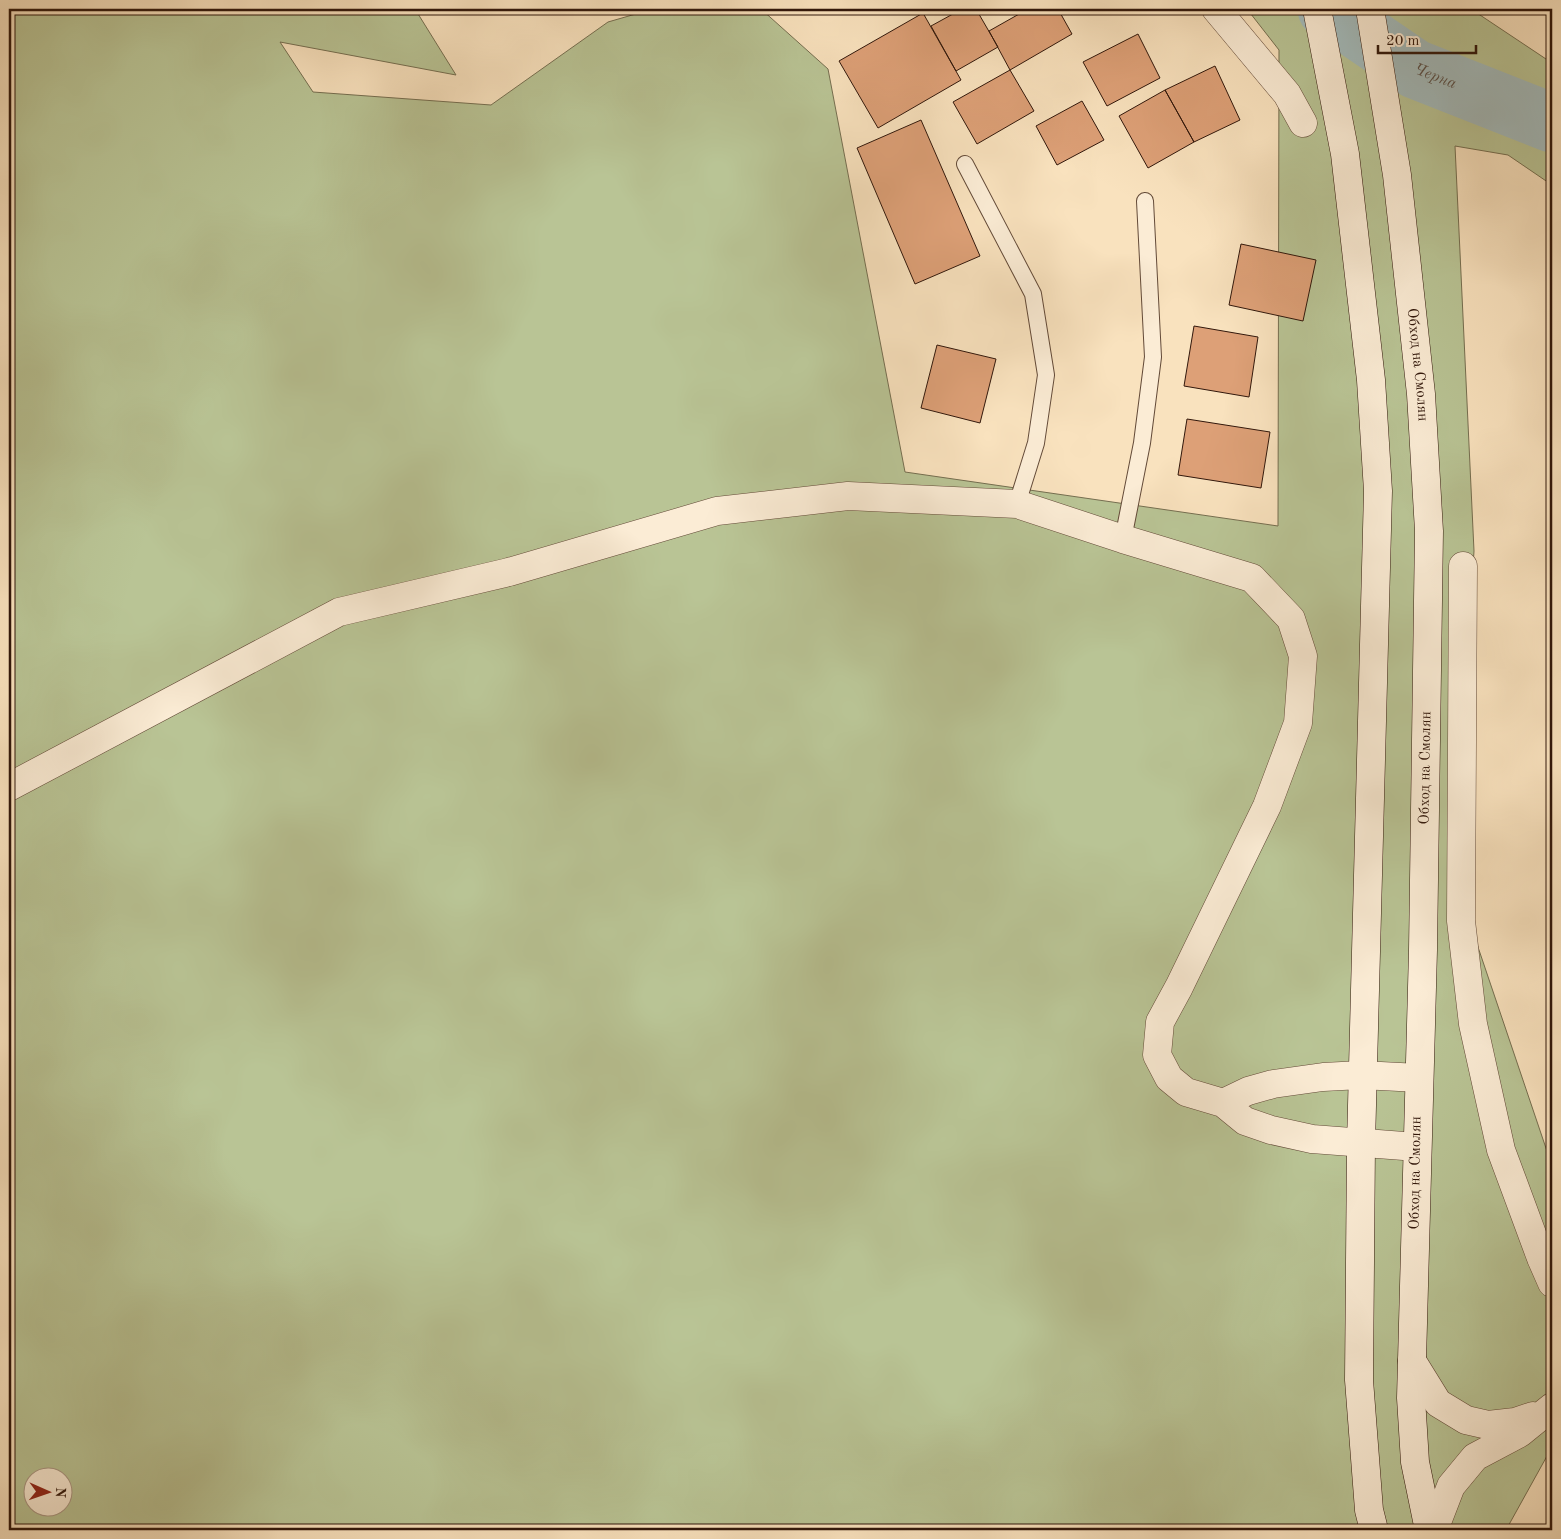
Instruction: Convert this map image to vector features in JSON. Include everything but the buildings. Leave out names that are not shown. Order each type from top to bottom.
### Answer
[{"type":"street","points":[[1216,9],[1287,94],[1303,124]]},
{"type":"street","points":[[1317,9],[1345,154],[1371,380],[1378,492],[1362,1076],[1359,1380],[1369,1510],[1374,1530]]},
{"type":"street","name":"Обход на Смолян","points":[[1370,9],[1397,174],[1421,394],[1430,531],[1423,950],[1411,1398],[1415,1462],[1429,1530]]},
{"type":"street","points":[[9,787],[339,612],[509,572],[718,511],[848,496],[1017,504],[1123,539],[1252,578],[1291,619],[1303,656],[1298,723],[1268,806],[1160,1022],[1158,1055],[1168,1078],[1186,1092],[1223,1103],[1245,1121],[1271,1130],[1312,1139],[1417,1147]]},
{"type":"street","points":[[1463,566],[1461,921],[1473,1024],[1501,1150],[1552,1284]]},
{"type":"street","points":[[1223,1103],[1248,1091],[1273,1084],[1323,1077],[1419,1078]]},
{"type":"street","points":[[1412,1361],[1438,1403],[1466,1420],[1488,1425],[1515,1422],[1551,1408]]},
{"type":"street","points":[[1434,1530],[1450,1486],[1475,1456],[1520,1433],[1551,1408]]},
{"type":"lane","points":[[965,164],[1033,294],[1046,375],[1036,443],[1017,504]]},
{"type":"lane","points":[[1123,539],[1142,443],[1153,357],[1145,200]]},
{"type":"green space","points":[[9,9],[415,9],[456,75],[280,42],[313,92],[491,105],[608,22],[653,9],[761,9],[828,69],[905,472],[1278,526],[1279,50],[1247,9],[1471,9],[1552,63],[1552,185],[1508,155],[1455,146],[1474,551],[1454,876],[1552,1166],[1552,1447],[1506,1530],[9,1530]]},
{"type":"waterway","name":"Черна","points":[[1327,9],[1415,69],[1552,123]]}]
